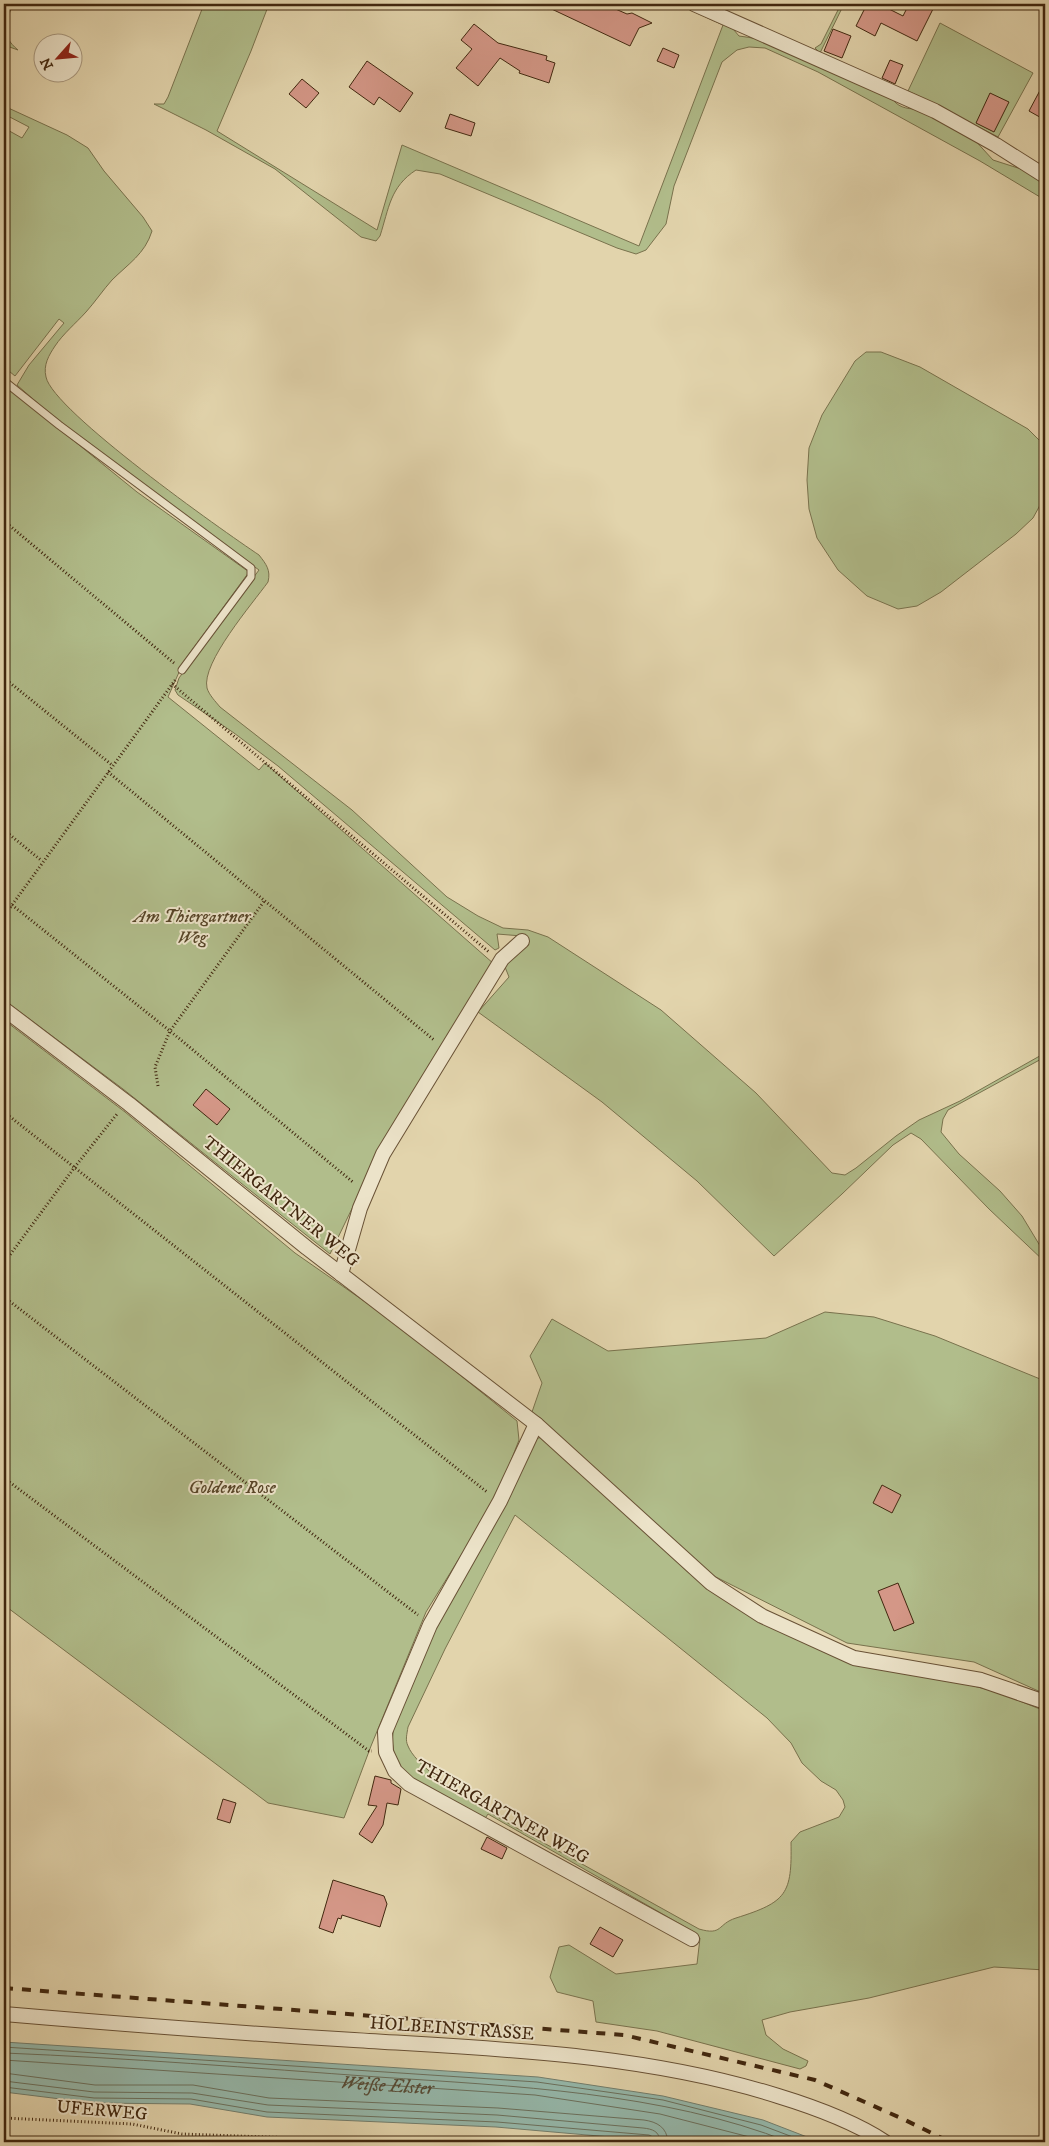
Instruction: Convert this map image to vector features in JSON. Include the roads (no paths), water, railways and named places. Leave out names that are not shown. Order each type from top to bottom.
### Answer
[{"type":"street","points":[[694,4],[935,111],[996,145],[1045,176]]},
{"type":"street","points":[[341,1274],[360,1208],[383,1154],[502,959],[522,941]]},
{"type":"street","name":"THIERGARTNER WEG","points":[[4,1010],[129,1104],[341,1274],[536,1424],[711,1583],[762,1616],[854,1658],[981,1680],[1045,1702]]},
{"type":"street","name":"THIERGARTNER WEG","points":[[536,1424],[500,1501],[430,1625],[385,1732],[386,1752],[395,1771],[409,1784],[692,1939]]},
{"type":"street","name":"HOLBEINSTRASSE","points":[[4,2014],[456,2047],[600,2060],[684,2072],[746,2086],[817,2108],[885,2142]]},
{"type":"lane","points":[[4,381],[59,425],[251,568],[250,577],[182,670]]},
{"type":"water","name":"Weiße Elster","points":[[4,2042],[538,2077],[663,2096],[763,2120],[820,2142],[667,2142],[496,2127],[267,2117],[190,2104],[93,2103],[4,2092]]},
{"type":"railway","points":[[4,1988],[624,2035],[815,2080],[950,2142]]},
{"type":"park label","name":"Am Thiergartner Weg","points":[[192,928]]},
{"type":"park label","name":"Goldene Rose","points":[[232,1488]]}]
